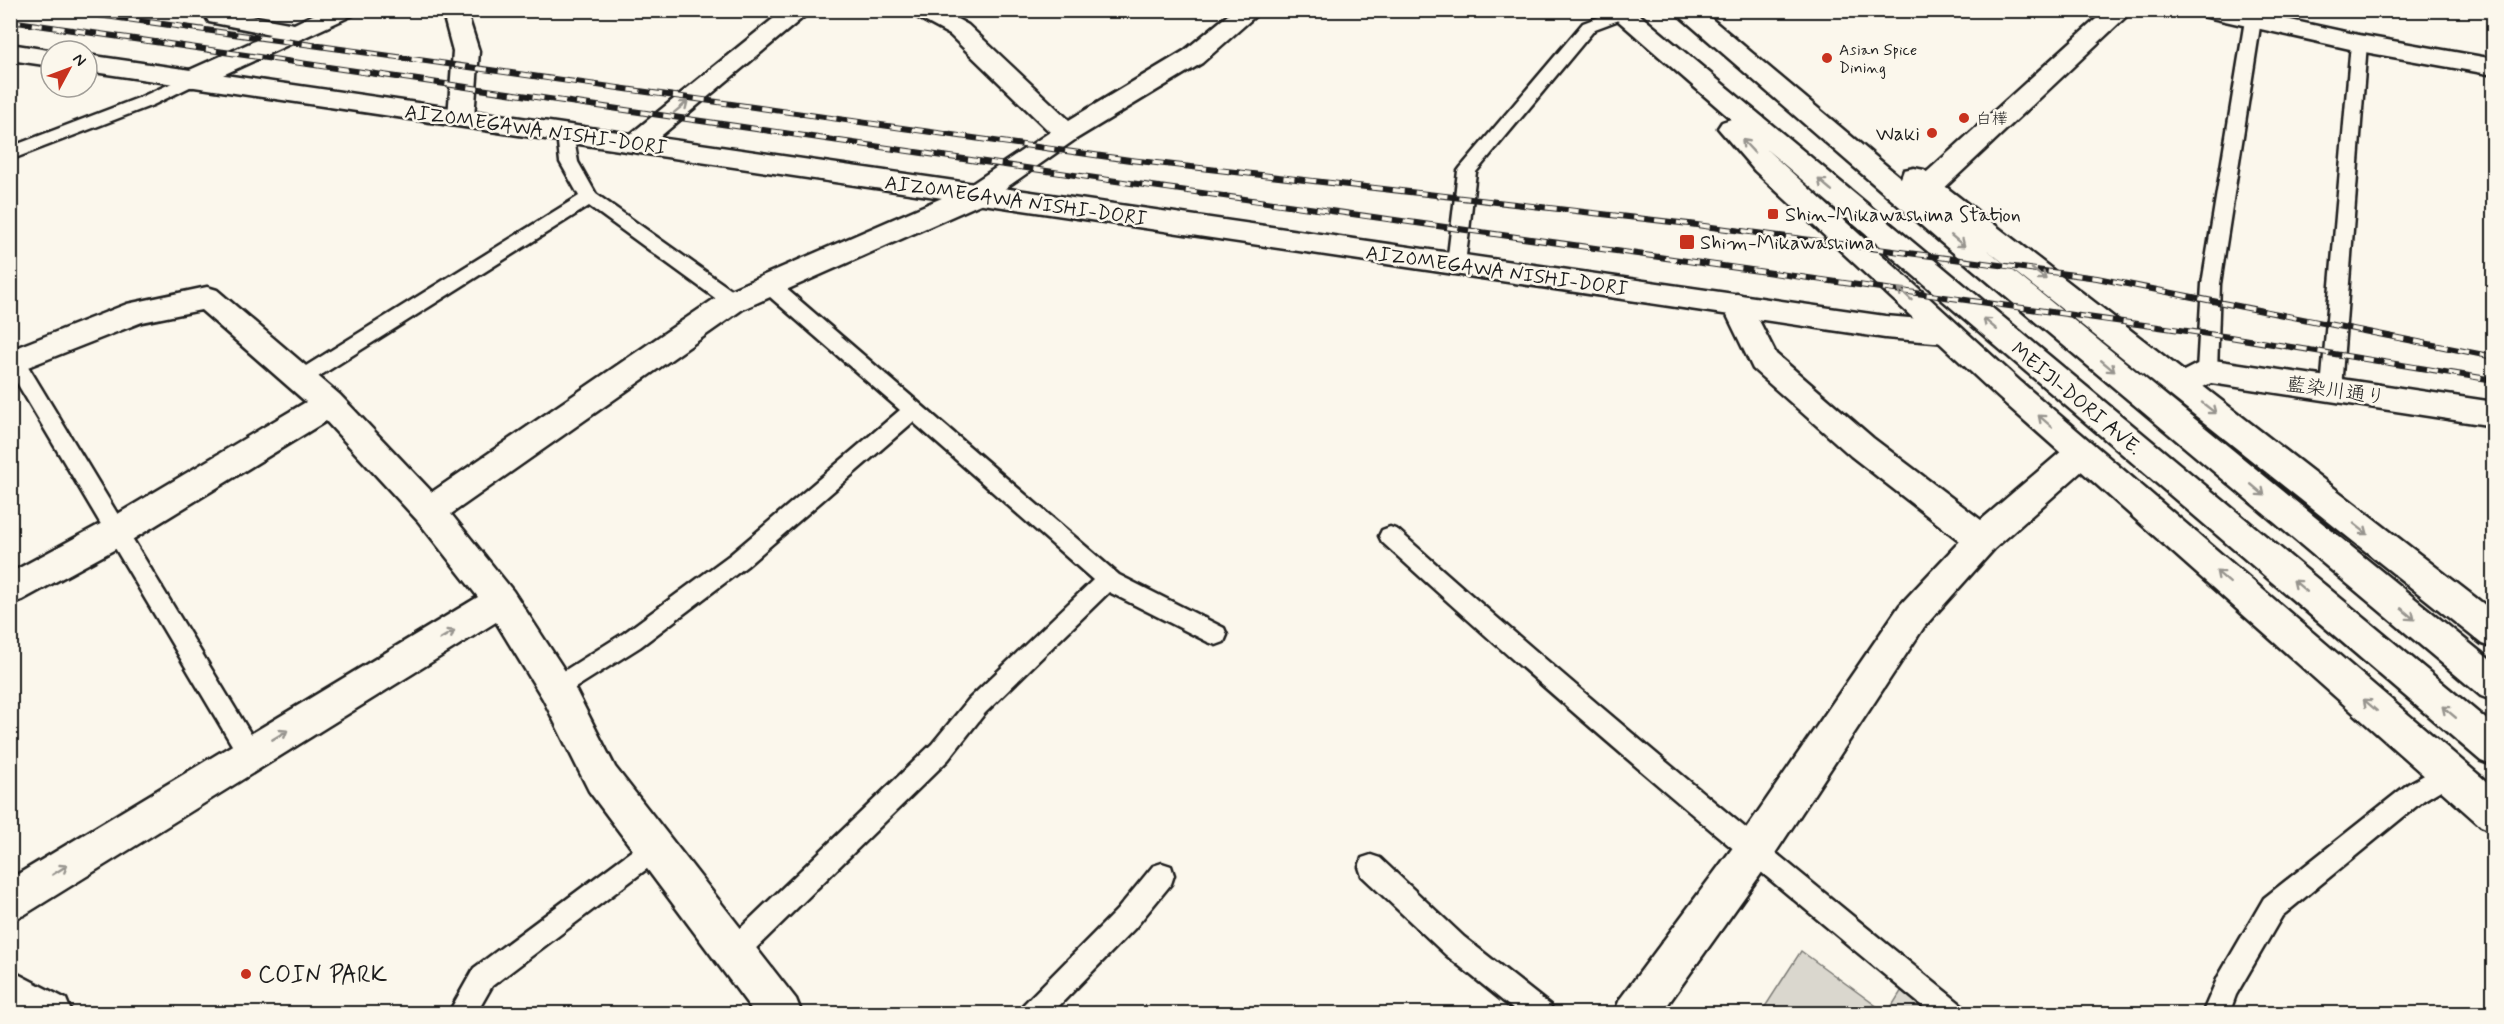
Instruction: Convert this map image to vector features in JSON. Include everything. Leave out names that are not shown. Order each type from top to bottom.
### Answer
[{"type":"street","points":[[225,10],[218,17],[298,32]]},
{"type":"street","points":[[192,80],[344,10]]},
{"type":"street","points":[[454,10],[466,51],[461,117]]},
{"type":"street","points":[[636,144],[800,10]]},
{"type":"street","points":[[922,10],[959,30],[1067,133]]},
{"type":"street","points":[[430,512],[733,301],[977,194],[1067,133],[1192,57],[1250,10]]},
{"type":"street","points":[[1685,10],[1956,240],[2493,685]]},
{"type":"street","points":[[1928,187],[2121,10]]},
{"type":"street","points":[[2207,10],[2493,67]]},
{"type":"street","points":[[1620,12],[1660,48],[1765,165],[1946,332],[2493,813]]},
{"type":"street","points":[[1722,40],[1928,187],[2493,633]]},
{"type":"street","name":"MEIJI-DORI AVE.","points":[[1660,48],[2493,749]]},
{"type":"street","points":[[10,51],[39,56]]},
{"type":"street","name":"AIZOMEGAWA NISHI-DORI","points":[[99,65],[1885,327],[1946,332]]},
{"type":"street","points":[[12,359],[137,312],[207,298],[329,404],[430,512],[501,601],[556,688],[602,779],[781,1014]]},
{"type":"street","points":[[1737,305],[1764,361],[1862,447],[1982,539]]},
{"type":"street","points":[[2181,386],[2207,371]]},
{"type":"street","name":"藍染川通り","points":[[2207,371],[2493,414]]},
{"type":"street","points":[[10,590],[118,531],[329,404]]},
{"type":"street","points":[[1635,1014],[1754,851],[1912,616],[1982,539],[2081,453]]},
{"type":"street","points":[[10,901],[501,601]]},
{"type":"street","points":[[10,990],[51,1014]]},
{"type":"lane","points":[[1456,264],[1467,171],[1590,26],[1620,12]]},
{"type":"lane","points":[[2207,371],[2211,284],[2253,20]]},
{"type":"lane","points":[[2331,389],[2359,42]]},
{"type":"lane","points":[[10,154],[147,101],[192,80]]},
{"type":"lane","points":[[565,133],[569,162],[589,198],[733,301]]},
{"type":"lane","points":[[300,379],[589,198]]},
{"type":"lane","points":[[769,285],[1108,579],[1216,635]]},
{"type":"lane","points":[[12,359],[118,531],[250,754]]},
{"type":"lane","points":[[556,688],[632,640],[739,560],[914,410]]},
{"type":"lane","points":[[1390,536],[1499,636],[1754,851],[1953,1014]]},
{"type":"lane","points":[[734,952],[940,752],[976,706],[1108,579]]},
{"type":"lane","points":[[2216,1014],[2227,986],[2273,907],[2416,792],[2448,773]]},
{"type":"lane","points":[[461,1014],[483,977],[655,848]]},
{"type":"lane","points":[[1371,867],[1455,946],[1541,1014]]},
{"type":"lane","points":[[1032,1014],[1126,919],[1162,875]]},
{"type":"shaded area","points":[[1801,951],[1886,1013],[1761,1013]]},
{"type":"shaded area","points":[[1903,988],[1936,1014],[1887,1014]]},
{"type":"railway","points":[[63,10],[1130,160],[1689,224],[2097,278],[2494,357]]},
{"type":"railway","points":[[10,21],[1109,180],[2230,337],[2494,380]]},
{"type":"place","name":"Asian Spice Dining","points":[[1827,58]]},
{"type":"place","name":"白樺","points":[[1964,118]]},
{"type":"place","name":"Waki","points":[[1932,133]]},
{"type":"place","name":"Shin-Mikawashima Station","points":[[1773,214]]},
{"type":"place","name":"Shim-Mikawashima","points":[[1687,242]]},
{"type":"place","name":"COIN PARK","points":[[246,974]]}]
